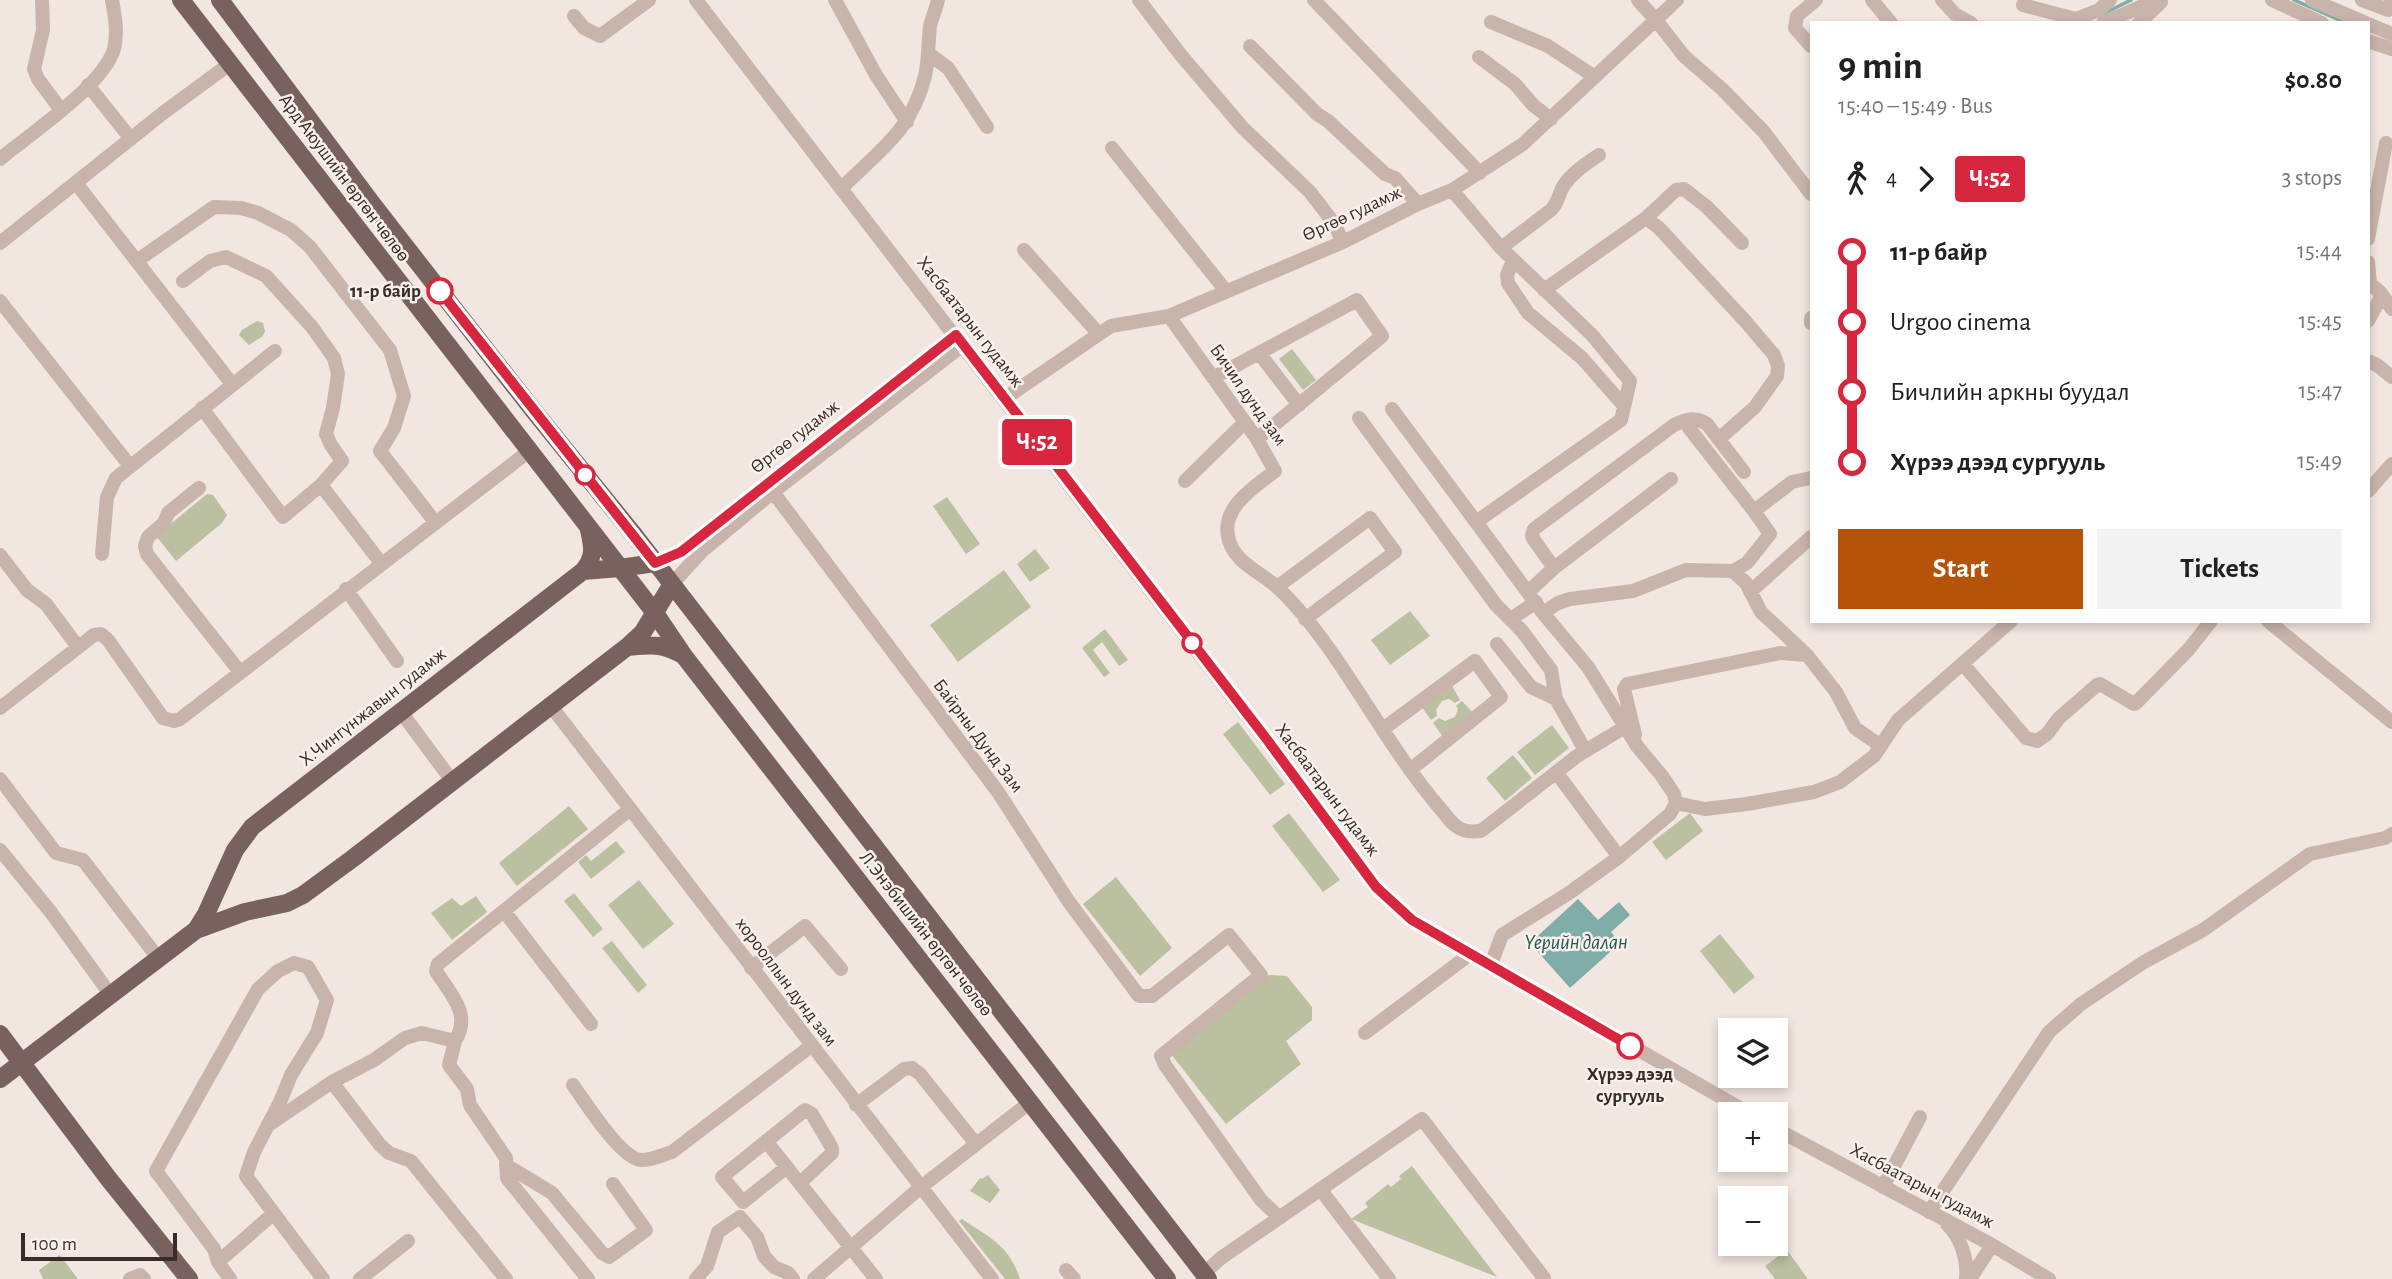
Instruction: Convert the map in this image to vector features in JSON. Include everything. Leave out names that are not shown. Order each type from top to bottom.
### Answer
[{"type":"main road","name":"Ард Аюушийн өргөн чөлөө","points":[[181,0],[528,452],[655,612]]},
{"type":"main road","name":"Ард Аюушийн өргөн чөлөө","points":[[220,0],[373,205],[672,584]]},
{"type":"main road","points":[[345,213],[354,200],[364,200],[373,205]]},
{"type":"main road","points":[[583,570],[591,562],[594,549],[588,527]]},
{"type":"main road","points":[[583,570],[655,563]]},
{"type":"main road","name":"Х.Чингүнжавын гудамж","points":[[196,930],[235,850],[252,827],[583,570]]},
{"type":"main road","name":"Х.Чингүнжавын гудамж","points":[[0,1079],[196,930],[236,915],[287,903],[303,895],[627,647],[643,632],[672,584]]},
{"type":"main road","name":"Л.Энэбишийн өргөн чөлөө","points":[[672,584],[1206,1276]]},
{"type":"main road","name":"Л.Энэбишийн өргөн чөлөө","points":[[655,612],[684,656],[1167,1279]]},
{"type":"main road","points":[[627,647],[654,644],[665,646],[684,656]]},
{"type":"main road","points":[[885,914],[892,898],[899,895],[913,899]]},
{"type":"main road","points":[[0,1034],[189,1279]]},
{"type":"street","points":[[42,0],[43,30],[34,69],[36,76],[61,110]]},
{"type":"street","points":[[0,159],[88,85],[113,53],[116,34],[112,0]]},
{"type":"street","points":[[574,16],[584,29],[600,36],[649,0]]},
{"type":"street","name":"Хасбаатарын гудамж","points":[[696,0],[1265,737],[1376,887],[1412,920],[1469,955],[1729,1102]]},
{"type":"street","points":[[835,0],[876,75],[907,122]]},
{"type":"street","points":[[842,188],[885,149],[907,122],[918,99],[929,54],[931,24],[938,0]]},
{"type":"street","points":[[1139,0],[1242,128],[1310,192],[1333,222],[1343,242]]},
{"type":"street","points":[[1314,0],[1480,173]]},
{"type":"street","points":[[1638,0],[1684,56],[1722,89],[1763,132],[1810,193]]},
{"type":"street","name":"Өргөө гудамж","points":[[1004,398],[1098,333],[1127,322],[1169,316],[1343,242],[1452,190],[1523,145],[1677,0]]},
{"type":"street","points":[[1810,45],[1795,28],[1797,16],[1815,0]]},
{"type":"street","points":[[1872,0],[1889,21]]},
{"type":"street","points":[[1942,0],[1955,14],[1967,21]]},
{"type":"street","points":[[2022,5],[2077,19],[2099,10],[2110,0]]},
{"type":"street","points":[[2108,21],[2157,0]]},
{"type":"street","points":[[2141,21],[2164,0]]},
{"type":"street","points":[[2272,0],[2318,21]]},
{"type":"street","points":[[2312,0],[2362,21]]},
{"type":"street","points":[[2362,0],[2391,10]]},
{"type":"street","points":[[1491,22],[1548,46],[1595,77]]},
{"type":"street","points":[[2370,24],[2392,34]]},
{"type":"street","points":[[2370,42],[2392,50]]},
{"type":"street","points":[[1250,46],[1317,114],[1385,174],[1395,178],[1418,204]]},
{"type":"street","points":[[929,54],[948,68],[987,127]]},
{"type":"street","points":[[1479,57],[1515,84],[1533,105],[1551,119]]},
{"type":"street","points":[[0,243],[231,63]]},
{"type":"street","points":[[88,85],[131,139]]},
{"type":"street","points":[[2370,227],[2386,143]]},
{"type":"street","points":[[1112,148],[1226,291]]},
{"type":"street","points":[[1501,248],[1551,210],[1557,204],[1562,188],[1576,171],[1599,155]]},
{"type":"street","points":[[76,183],[232,384]]},
{"type":"street","points":[[1544,290],[1646,218],[1676,190],[1684,189],[1707,207],[1742,243]]},
{"type":"street","points":[[1452,190],[1513,261],[1592,335],[1630,381],[1621,420],[1476,522]]},
{"type":"street","points":[[138,260],[214,207],[241,208],[258,213],[290,230],[310,247],[390,350],[404,396],[394,428],[380,451],[435,522]]},
{"type":"street","points":[[1646,218],[1659,228],[1746,322],[1774,355],[1778,366],[1777,376],[1755,407],[1719,439]]},
{"type":"street","points":[[1024,250],[1098,333]]},
{"type":"street","points":[[183,281],[210,261],[226,257],[265,276],[312,327],[334,358],[338,374],[326,434],[342,461],[321,485],[284,517],[202,408]]},
{"type":"street","points":[[1513,261],[1507,275],[1508,283],[1528,313],[1582,358],[1624,406]]},
{"type":"street","points":[[2372,286],[2392,309]]},
{"type":"street","points":[[2370,317],[2380,299],[2372,286]]},
{"type":"street","points":[[1213,378],[1357,300],[1382,336],[1257,439]]},
{"type":"street","points":[[0,301],[130,466]]},
{"type":"street","name":"Бичил дунд зам","points":[[1169,316],[1257,439],[1275,471],[1240,499],[1228,519],[1227,536],[1236,554],[1256,573],[1278,587],[1306,619],[1410,770],[1456,826],[1471,832],[1481,831],[1585,750],[1625,727]]},
{"type":"street","name":"Өргөө гудамж","points":[[672,584],[689,563],[959,340]]},
{"type":"street","name":"Өргөө гудамж","points":[[655,563],[681,552],[959,340]]},
{"type":"street","points":[[102,554],[107,497],[116,478],[275,351]]},
{"type":"street","points":[[1259,353],[1299,405]]},
{"type":"street","points":[[2370,362],[2392,377]]},
{"type":"street","points":[[1392,409],[1536,603],[1588,667],[1637,746],[1674,794],[1676,803],[1670,814],[1619,857],[1569,893],[1502,934],[1490,967]]},
{"type":"street","points":[[1359,418],[1496,605],[1511,619],[1550,670],[1556,699],[1585,750]]},
{"type":"street","points":[[1554,568],[1534,540],[1534,529],[1674,425],[1693,418],[1700,419],[1744,472]]},
{"type":"street","points":[[1185,481],[1245,422]]},
{"type":"street","points":[[1536,603],[1558,603],[1633,591],[1686,570],[1732,572],[1747,563],[1770,534],[1689,428]]},
{"type":"street","points":[[0,708],[94,635],[101,634],[163,718],[174,721],[180,719],[528,452]]},
{"type":"street","points":[[2370,489],[2392,464]]},
{"type":"street","points":[[1754,511],[1792,482],[1810,478]]},
{"type":"street","points":[[1511,619],[1536,603],[1554,568],[1671,479]]},
{"type":"street","points":[[321,485],[381,563]]},
{"type":"street","points":[[199,488],[169,513],[164,523],[148,537],[145,546],[147,554],[240,672]]},
{"type":"street","name":"Байрны Дунд Зам","points":[[773,492],[998,792],[1069,902],[1139,996],[1152,996],[1229,935],[1261,975],[1161,1056],[1261,1200],[1280,1218]]},
{"type":"street","points":[[1278,587],[1370,518],[1395,552],[1306,619]]},
{"type":"street","points":[[1750,592],[1810,538]]},
{"type":"street","points":[[0,555],[27,590],[46,604],[78,647]]},
{"type":"street","points":[[1732,572],[1746,583],[1761,612],[1807,655],[1836,692],[1855,728],[1881,746]]},
{"type":"street","points":[[346,589],[397,661]]},
{"type":"street","points":[[1676,803],[1705,809],[1814,792],[1840,782],[1868,763],[1898,720],[2009,623]]},
{"type":"street","points":[[1963,664],[2026,738],[2037,741],[2097,685],[2100,684],[2134,704],[2189,649],[2209,623]]},
{"type":"street","points":[[2270,623],[2392,722]]},
{"type":"street","points":[[1497,644],[1531,687],[1556,699]]},
{"type":"street","points":[[1637,746],[1624,690],[1627,684],[1780,653],[1807,655]]},
{"type":"street","points":[[1383,729],[1475,661],[1502,697],[1410,770]]},
{"type":"street","name":"хорооллын дунд зам","points":[[551,706],[992,1279]]},
{"type":"street","points":[[401,712],[453,782]]},
{"type":"street","points":[[1556,772],[1619,857]]},
{"type":"street","points":[[0,779],[56,853],[83,860],[159,958]]},
{"type":"street","points":[[588,1279],[507,1178],[506,1158],[470,1105],[467,1089],[449,1065],[455,1041],[462,1029],[462,1016],[436,967],[629,810]]},
{"type":"street","points":[[1968,1279],[1960,1241],[1935,1215],[2049,1032],[2073,1011],[2144,962],[2203,930],[2301,859],[2320,851],[2385,838],[2392,834]]},
{"type":"street","points":[[1,850],[50,911],[110,994]]},
{"type":"street","points":[[504,911],[591,1024]]},
{"type":"street","points":[[751,968],[805,926],[841,968]]},
{"type":"street","points":[[1365,1033],[1469,955]]},
{"type":"street","points":[[230,1279],[218,1262],[214,1249],[156,1171],[258,989],[278,971],[294,963],[308,967],[327,1000],[317,1033],[291,1075],[246,1177],[323,1279]]},
{"type":"street","points":[[266,1127],[332,1082],[374,1060],[405,1038],[422,1033],[455,1041]]},
{"type":"street","points":[[573,1086],[620,1147],[637,1160],[650,1160],[672,1152],[811,1046]]},
{"type":"street","points":[[856,1105],[904,1069],[912,1068],[920,1074],[975,1144]]},
{"type":"street","points":[[332,1082],[380,1145],[389,1153],[411,1161],[506,1279]]},
{"type":"street","points":[[814,1279],[921,1187],[1030,1103]]},
{"type":"street","points":[[788,1167],[743,1202],[722,1177],[805,1110],[812,1114],[832,1148],[831,1153],[800,1183]]},
{"type":"street","points":[[1883,1187],[1920,1117]]},
{"type":"street","points":[[1206,1276],[1221,1258],[1422,1119],[1544,1278],[1542,1279]]},
{"type":"street","name":"Хасбаатарын гудамж","points":[[1788,1136],[1992,1245],[2049,1279]]},
{"type":"street","points":[[766,1141],[876,1279]]},
{"type":"street","points":[[506,1165],[552,1193],[602,1253],[609,1257],[646,1230],[613,1184]]},
{"type":"street","points":[[1320,1189],[1389,1279]]},
{"type":"street","points":[[218,1262],[273,1214]]},
{"type":"street","points":[[696,1279],[707,1266],[718,1232],[740,1217],[757,1237],[764,1256],[774,1267],[788,1273],[793,1279]]},
{"type":"street","points":[[360,1279],[408,1241]]},
{"type":"street","points":[[1968,1279],[1992,1245]]},
{"type":"street","points":[[130,1279],[140,1275],[144,1279]]},
{"type":"green space","points":[[257,321],[263,323],[265,331],[263,336],[249,345],[239,335],[242,330]]},
{"type":"green space","points":[[1292,349],[1316,380],[1303,390],[1279,359]]},
{"type":"green space","points":[[207,494],[213,495],[227,515],[222,523],[176,561],[156,536]]},
{"type":"green space","points":[[947,497],[980,544],[966,554],[933,506]]},
{"type":"green space","points":[[1035,549],[1050,568],[1030,582],[1017,564]]},
{"type":"green space","points":[[1004,570],[1031,607],[958,662],[930,625]]},
{"type":"green space","points":[[1410,611],[1430,636],[1390,665],[1371,640]]},
{"type":"green space","points":[[1105,629],[1128,660],[1119,666],[1102,642],[1093,650],[1110,673],[1104,677],[1082,648]]},
{"type":"green space","points":[[1451,684],[1460,700],[1455,703],[1449,699],[1442,701],[1436,710],[1437,716],[1431,720],[1421,706]]},
{"type":"green space","points":[[1462,701],[1474,714],[1443,737],[1433,723],[1439,718],[1445,721],[1455,717],[1458,709],[1456,706]]},
{"type":"green space","points":[[1238,722],[1285,784],[1270,795],[1223,734]]},
{"type":"green space","points":[[1552,725],[1569,748],[1535,775],[1517,752]]},
{"type":"green space","points":[[1513,755],[1532,778],[1505,801],[1486,778]]},
{"type":"green space","points":[[569,806],[588,829],[517,886],[499,863]]},
{"type":"green space","points":[[1289,813],[1340,880],[1323,892],[1272,826]]},
{"type":"green space","points":[[1690,813],[1703,831],[1666,860],[1652,842]]},
{"type":"green space","points":[[616,841],[625,852],[591,879],[578,862],[586,855],[591,861]]},
{"type":"green space","points":[[1116,877],[1172,948],[1140,976],[1083,904]]},
{"type":"green space","points":[[639,880],[674,924],[643,949],[608,905]]},
{"type":"green space","points":[[574,893],[603,929],[593,937],[564,901]]},
{"type":"green space","points":[[476,896],[487,912],[452,940],[431,913],[452,898],[461,906]]},
{"type":"green space","points":[[1720,934],[1755,977],[1734,994],[1700,951]]},
{"type":"green space","points":[[612,941],[647,985],[638,993],[602,948]]},
{"type":"green space","points":[[1269,975],[1287,976],[1312,1007],[1312,1020],[1286,1041],[1301,1064],[1226,1124],[1171,1054]]},
{"type":"green space","points":[[1412,1166],[1497,1277],[1351,1219],[1368,1207],[1365,1203],[1388,1184],[1391,1187],[1401,1179],[1399,1176]]},
{"type":"green space","points":[[988,1175],[1000,1190],[990,1203],[970,1191],[980,1178]]},
{"type":"green space","points":[[962,1219],[990,1237],[1004,1250],[1020,1279],[1005,1279],[959,1221]]},
{"type":"green space","points":[[1788,1251],[1808,1279],[1775,1279],[1765,1266],[1779,1256],[1788,1256]]},
{"type":"green space","points":[[60,1255],[78,1279],[43,1279],[39,1270]]},
{"type":"water","name":"Үерийн далан","points":[[1578,899],[1598,920],[1619,902],[1630,915],[1611,932],[1620,943],[1570,988],[1530,943]]},
{"type":"waterway","points":[[2105,13],[2131,0]]},
{"type":"waterway","points":[[2294,0],[2341,21]]},
{"type":"bus line","name":"Ч:52","points":[[440,291],[655,563],[681,552],[956,335],[1387,899],[1412,920],[1469,955],[1630,1046]]},
{"type":"place","name":"11-р байр","points":[[440,291]]},
{"type":"place","name":"Хүрээ дээд сургууль","points":[[1630,1046]]}]
